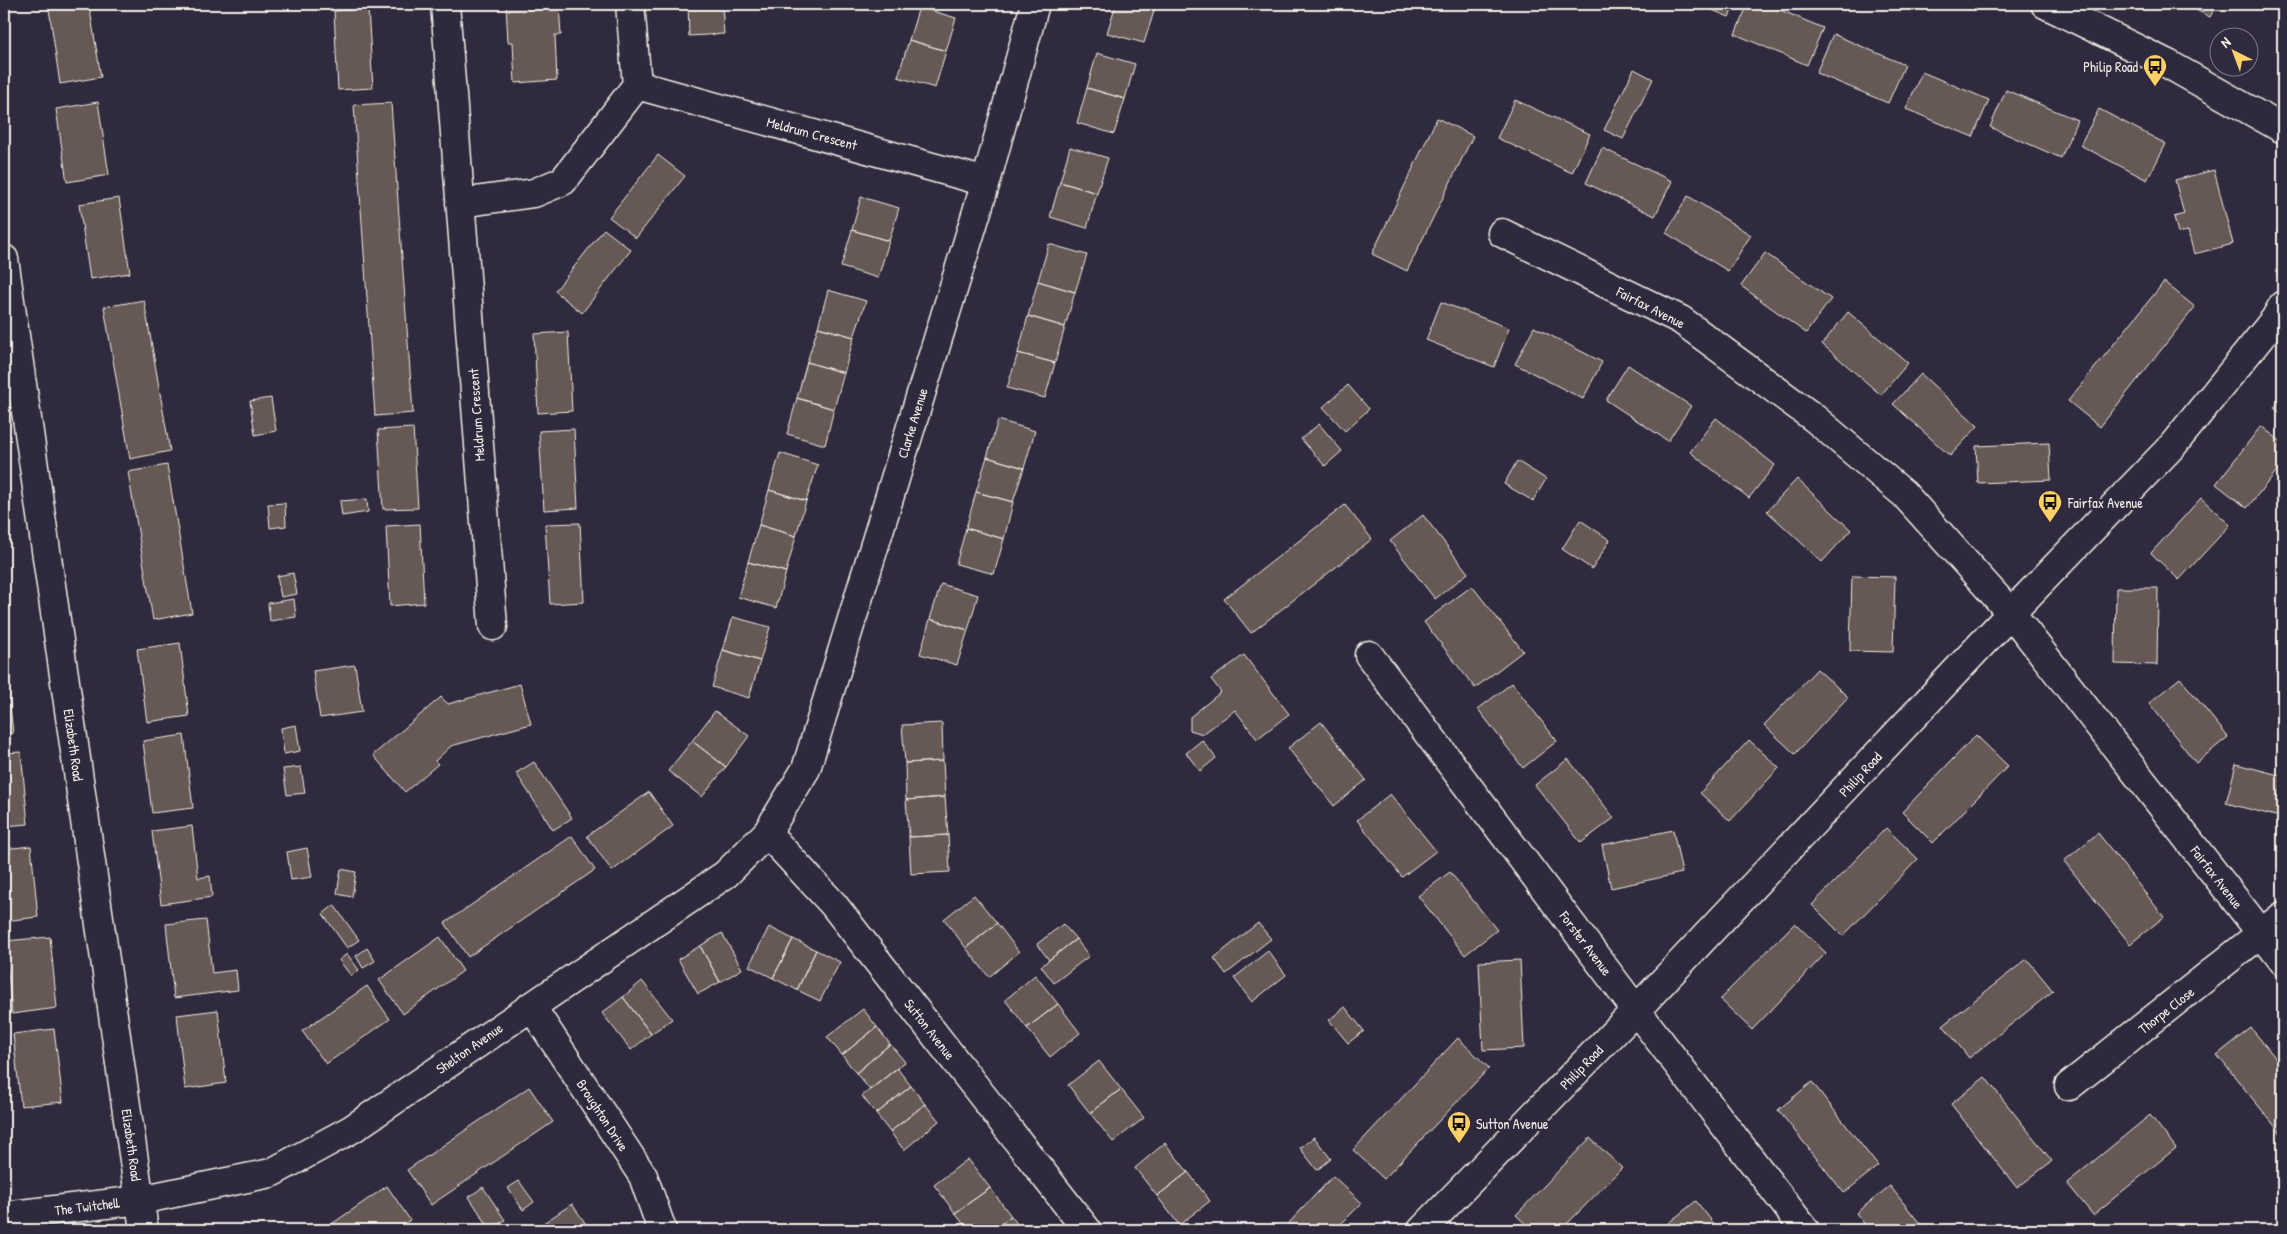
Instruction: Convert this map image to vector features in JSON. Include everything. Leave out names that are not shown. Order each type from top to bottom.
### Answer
[{"type":"street","name":"Meldrum Crescent","points":[[445,4],[493,626]]},
{"type":"street","points":[[460,203],[534,193],[563,181],[637,85],[630,4]]},
{"type":"street","name":"Clarke Avenue","points":[[767,833],[806,769],[986,182],[1035,4]]},
{"type":"street","points":[[2045,4],[2168,64],[2283,129]]},
{"type":"street","name":"Meldrum Crescent","points":[[637,85],[986,182]]},
{"type":"street","name":"Fairfax Avenue","points":[[1502,233],[1680,320],[1814,418],[1904,494],[2011,613],[2283,961]]},
{"type":"street","name":"Elizabeth Road","points":[[4,259],[144,1230]]},
{"type":"street","name":"Philip Road","points":[[1422,1230],[1636,1010],[2173,444],[2275,319],[2283,305]]},
{"type":"street","name":"Forster Avenue","points":[[1369,655],[1636,1010],[1806,1230]]},
{"type":"street","name":"Shelton Avenue","points":[[140,1200],[271,1174],[352,1129],[726,874],[767,833]]},
{"type":"street","name":"Sutton Avenue","points":[[767,833],[833,904],[1087,1230]]},
{"type":"street","name":"Thorpe Close","points":[[2070,1086],[2262,935],[2283,916]]},
{"type":"street","name":"Broughton Drive","points":[[531,1006],[642,1176],[662,1230]]},
{"type":"street","name":"The Twitchell","points":[[4,1216],[140,1200]]},
{"type":"building","points":[[89,4],[101,77],[60,84],[49,9]]},
{"type":"building","points":[[506,4],[559,4],[561,35],[555,35],[557,80],[515,83],[513,42],[508,42]]},
{"type":"building","points":[[688,4],[722,4],[724,34],[689,36]]},
{"type":"building","points":[[1116,4],[1139,4],[1155,8],[1144,43],[1107,33]]},
{"type":"building","points":[[1698,4],[1735,4],[1729,17]]},
{"type":"building","points":[[1748,4],[1766,4],[1823,28],[1807,65],[1735,34]]},
{"type":"building","points":[[2184,4],[2217,4],[2210,17]]},
{"type":"building","points":[[919,7],[956,18],[946,51],[909,40]]},
{"type":"building","points":[[368,9],[373,88],[338,90],[334,11]]},
{"type":"building","points":[[1833,34],[1905,65],[1888,103],[1816,73]]},
{"type":"building","points":[[909,40],[946,51],[935,88],[898,77]]},
{"type":"building","points":[[1097,53],[1135,64],[1125,99],[1087,88]]},
{"type":"building","points":[[1634,69],[1653,79],[1623,139],[1604,130]]},
{"type":"building","points":[[1922,72],[1989,100],[1973,137],[1906,109]]},
{"type":"building","points":[[1087,88],[1125,99],[1114,134],[1077,123]]},
{"type":"building","points":[[2006,90],[2077,120],[2061,158],[1990,127]]},
{"type":"building","points":[[1515,100],[1590,134],[1572,173],[1497,138]]},
{"type":"building","points":[[98,102],[109,175],[67,182],[56,109]]},
{"type":"building","points":[[391,103],[413,413],[375,416],[354,105]]},
{"type":"building","points":[[2099,109],[2166,144],[2147,180],[2080,145]]},
{"type":"building","points":[[1437,118],[1473,136],[1407,271],[1372,254]]},
{"type":"building","points":[[1070,147],[1108,158],[1097,193],[1060,182]]},
{"type":"building","points":[[1602,148],[1672,181],[1655,216],[1586,183]]},
{"type":"building","points":[[658,155],[685,176],[636,238],[609,217]]},
{"type":"building","points":[[2214,170],[2233,244],[2194,254],[2188,231],[2178,233],[2174,217],[2184,214],[2175,180]]},
{"type":"building","points":[[1060,182],[1097,193],[1087,228],[1050,217]]},
{"type":"building","points":[[1688,196],[1751,235],[1728,271],[1666,233]]},
{"type":"building","points":[[861,197],[899,208],[889,241],[852,230]]},
{"type":"building","points":[[119,198],[130,273],[90,279],[79,204]]},
{"type":"building","points":[[604,229],[631,250],[582,313],[555,291]]},
{"type":"building","points":[[852,230],[889,241],[878,278],[841,267]]},
{"type":"building","points":[[1049,244],[1087,255],[1075,292],[1038,281]]},
{"type":"building","points":[[1765,253],[1831,299],[1806,333],[1741,286]]},
{"type":"building","points":[[1038,281],[1075,292],[1065,327],[1028,316]]},
{"type":"building","points":[[2164,282],[2195,307],[2100,427],[2068,401]]},
{"type":"building","points":[[828,290],[866,301],[854,337],[818,327]]},
{"type":"building","points":[[144,300],[170,451],[130,459],[104,307]]},
{"type":"building","points":[[1441,302],[1509,328],[1494,367],[1426,340]]},
{"type":"building","points":[[1848,312],[1908,363],[1881,395],[1822,344]]},
{"type":"building","points":[[1028,316],[1065,327],[1055,363],[1018,353]]},
{"type":"building","points":[[818,327],[854,337],[844,373],[807,362]]},
{"type":"building","points":[[1534,327],[1602,362],[1583,399],[1515,364]]},
{"type":"building","points":[[568,332],[572,411],[538,413],[534,334]]},
{"type":"building","points":[[1018,353],[1055,363],[1045,398],[1007,388]]},
{"type":"building","points":[[807,362],[844,373],[834,409],[797,398]]},
{"type":"building","points":[[1628,365],[1691,406],[1668,441],[1606,400]]},
{"type":"building","points":[[1921,374],[1978,426],[1950,456],[1893,404]]},
{"type":"building","points":[[1348,385],[1369,409],[1345,431],[1323,407]]},
{"type":"building","points":[[2283,396],[2283,415],[2274,408]]},
{"type":"building","points":[[271,398],[276,431],[255,435],[250,401]]},
{"type":"building","points":[[797,398],[834,409],[825,445],[787,434]]},
{"type":"building","points":[[1716,418],[1775,465],[1749,498],[1690,452]]},
{"type":"building","points":[[998,420],[1035,431],[1024,468],[987,457]]},
{"type":"building","points":[[1319,424],[1342,451],[1325,466],[1301,439]]},
{"type":"building","points":[[2261,426],[2283,443],[2283,463],[2247,508],[2216,484]]},
{"type":"building","points":[[413,428],[418,508],[383,509],[378,430]]},
{"type":"building","points":[[574,429],[578,508],[544,510],[539,431]]},
{"type":"building","points":[[2049,443],[2051,480],[1978,483],[1976,446]]},
{"type":"building","points":[[780,453],[818,465],[806,501],[769,490]]},
{"type":"building","points":[[987,457],[1024,468],[1013,502],[976,492]]},
{"type":"building","points":[[1517,461],[1546,479],[1533,501],[1504,484]]},
{"type":"building","points":[[167,465],[192,613],[153,620],[128,472]]},
{"type":"building","points":[[1797,479],[1851,530],[1822,562],[1767,511]]},
{"type":"building","points":[[769,490],[806,501],[796,536],[759,525]]},
{"type":"building","points":[[976,492],[1013,502],[1004,539],[966,528]]},
{"type":"building","points":[[2201,498],[2230,525],[2179,580],[2151,553]]},
{"type":"building","points":[[367,499],[368,512],[342,516],[340,501]]},
{"type":"building","points":[[285,503],[286,526],[270,528],[268,504]]},
{"type":"building","points":[[1345,505],[1372,539],[1251,633],[1224,599]]},
{"type":"building","points":[[1423,515],[1468,573],[1435,599],[1390,541]]},
{"type":"building","points":[[1580,520],[1610,540],[1592,569],[1562,549]]},
{"type":"building","points":[[580,523],[584,602],[550,604],[545,524]]},
{"type":"building","points":[[420,524],[424,603],[390,606],[386,526]]},
{"type":"building","points":[[759,525],[796,536],[786,572],[748,562]]},
{"type":"building","points":[[966,528],[1004,539],[994,574],[956,564]]},
{"type":"building","points":[[748,562],[786,572],[776,608],[738,597]]},
{"type":"building","points":[[293,573],[297,594],[281,597],[277,576]]},
{"type":"building","points":[[1852,576],[1895,577],[1893,652],[1850,651]]},
{"type":"building","points":[[941,584],[978,595],[968,630],[930,619]]},
{"type":"building","points":[[1472,586],[1523,651],[1475,688],[1424,622]]},
{"type":"building","points":[[2116,588],[2158,588],[2157,665],[2115,664]]},
{"type":"building","points":[[294,599],[296,617],[270,621],[268,603]]},
{"type":"building","points":[[733,617],[770,627],[760,661],[723,650]]},
{"type":"building","points":[[930,619],[968,630],[957,665],[920,654]]},
{"type":"building","points":[[180,643],[189,716],[147,722],[137,649]]},
{"type":"building","points":[[723,650],[760,661],[749,698],[712,687]]},
{"type":"building","points":[[1244,655],[1289,714],[1257,739],[1235,710],[1203,734],[1190,730],[1190,717],[1221,692],[1211,679]]},
{"type":"building","points":[[4,662],[13,733],[4,734]]},
{"type":"building","points":[[355,665],[362,712],[320,718],[313,671]]},
{"type":"building","points":[[1817,669],[1848,697],[1795,754],[1764,725]]},
{"type":"building","points":[[2180,678],[2228,737],[2196,763],[2149,703]]},
{"type":"building","points":[[1512,683],[1557,741],[1523,768],[1478,709]]},
{"type":"building","points":[[520,684],[531,724],[451,746],[435,761],[438,764],[405,792],[373,755],[441,697],[448,704]]},
{"type":"building","points":[[715,711],[749,736],[726,767],[692,741]]},
{"type":"building","points":[[1321,722],[1366,780],[1334,806],[1288,748]]},
{"type":"building","points":[[942,723],[943,761],[905,763],[902,725]]},
{"type":"building","points":[[296,725],[300,751],[284,754],[281,728]]},
{"type":"building","points":[[184,735],[193,808],[152,813],[143,741]]},
{"type":"building","points":[[1976,735],[2008,766],[1933,843],[1902,812]]},
{"type":"building","points":[[1202,740],[1216,758],[1200,771],[1186,753]]},
{"type":"building","points":[[1749,740],[1779,768],[1730,821],[1700,793]]},
{"type":"building","points":[[692,741],[726,767],[702,797],[668,771]]},
{"type":"building","points":[[21,752],[28,824],[4,826],[4,753]]},
{"type":"building","points":[[1568,759],[1614,818],[1581,843],[1535,785]]},
{"type":"building","points":[[943,761],[945,797],[906,800],[905,763]]},
{"type":"building","points":[[534,762],[572,818],[553,830],[516,773]]},
{"type":"building","points":[[2236,764],[2283,776],[2283,818],[2226,803]]},
{"type":"building","points":[[301,767],[305,793],[287,795],[283,769]]},
{"type":"building","points":[[649,792],[673,826],[612,871],[587,836]]},
{"type":"building","points":[[1390,794],[1436,851],[1402,877],[1357,820]]},
{"type":"building","points":[[945,797],[948,835],[909,837],[906,800]]},
{"type":"building","points":[[192,826],[198,878],[210,876],[212,897],[161,904],[152,831]]},
{"type":"building","points":[[1886,828],[1918,859],[1843,936],[1812,905]]},
{"type":"building","points":[[1673,830],[1682,873],[1611,888],[1602,845]]},
{"type":"building","points":[[2098,833],[2164,917],[2130,944],[2064,861]]},
{"type":"building","points":[[948,835],[950,872],[911,874],[909,837]]},
{"type":"building","points":[[572,836],[595,870],[468,957],[445,923]]},
{"type":"building","points":[[31,846],[38,917],[4,921],[4,849]]},
{"type":"building","points":[[307,848],[312,877],[291,880],[287,852]]},
{"type":"building","points":[[341,869],[356,872],[352,897],[337,894]]},
{"type":"building","points":[[1450,872],[1497,930],[1465,955],[1418,896]]},
{"type":"building","points":[[974,895],[997,923],[966,948],[944,919]]},
{"type":"building","points":[[334,905],[359,940],[347,948],[323,914]]},
{"type":"building","points":[[206,920],[212,973],[236,970],[238,990],[174,998],[166,924]]},
{"type":"building","points":[[997,923],[1019,952],[989,977],[966,948]]},
{"type":"building","points":[[1258,923],[1271,939],[1226,974],[1214,958]]},
{"type":"building","points":[[1795,923],[1826,953],[1752,1030],[1720,999]]},
{"type":"building","points":[[1063,924],[1076,939],[1049,960],[1037,944]]},
{"type":"building","points":[[769,927],[793,939],[773,978],[749,966]]},
{"type":"building","points":[[722,933],[742,969],[720,982],[700,946]]},
{"type":"building","points":[[50,937],[57,1008],[12,1014],[5,941]]},
{"type":"building","points":[[440,937],[463,971],[403,1014],[379,980]]},
{"type":"building","points":[[793,939],[816,950],[797,990],[773,978]]},
{"type":"building","points":[[1076,939],[1089,956],[1054,983],[1041,966]]},
{"type":"building","points":[[700,946],[720,982],[698,994],[678,959]]},
{"type":"building","points":[[367,948],[375,961],[363,968],[356,956]]},
{"type":"building","points":[[816,950],[840,962],[820,1001],[797,990]]},
{"type":"building","points":[[1268,951],[1286,975],[1252,1002],[1234,978]]},
{"type":"building","points":[[347,954],[359,970],[351,976],[339,960]]},
{"type":"building","points":[[2027,959],[2053,991],[1969,1058],[1943,1025]]},
{"type":"building","points":[[1520,960],[1524,1048],[1483,1050],[1479,962]]},
{"type":"building","points":[[1035,975],[1058,1004],[1027,1028],[1005,1000]]},
{"type":"building","points":[[642,981],[672,1019],[651,1034],[623,997]]},
{"type":"building","points":[[367,986],[390,1019],[326,1064],[302,1031]]},
{"type":"building","points":[[623,997],[651,1034],[631,1050],[602,1013]]},
{"type":"building","points":[[1058,1004],[1080,1033],[1050,1057],[1027,1028]]},
{"type":"building","points":[[1345,1007],[1364,1031],[1348,1043],[1329,1020]]},
{"type":"building","points":[[863,1009],[877,1027],[842,1055],[827,1037]]},
{"type":"building","points":[[218,1010],[226,1083],[185,1089],[177,1015]]},
{"type":"building","points":[[877,1027],[890,1044],[856,1073],[842,1055]]},
{"type":"building","points":[[2251,1028],[2283,1067],[2283,1136],[2217,1055]]},
{"type":"building","points":[[54,1029],[63,1102],[21,1106],[13,1034]]},
{"type":"building","points":[[1458,1038],[1489,1068],[1384,1179],[1353,1150]]},
{"type":"building","points":[[890,1044],[905,1062],[870,1090],[856,1073]]},
{"type":"building","points":[[1099,1061],[1121,1089],[1090,1113],[1068,1085]]},
{"type":"building","points":[[897,1068],[911,1086],[876,1114],[862,1096]]},
{"type":"building","points":[[1985,1077],[2052,1161],[2017,1188],[1951,1104]]},
{"type":"building","points":[[1812,1082],[1878,1166],[1844,1193],[1778,1110]]},
{"type":"building","points":[[911,1086],[925,1104],[890,1132],[876,1114]]},
{"type":"building","points":[[529,1087],[553,1122],[431,1205],[407,1170]]},
{"type":"building","points":[[1121,1089],[1144,1118],[1113,1142],[1090,1113]]},
{"type":"building","points":[[925,1104],[939,1121],[904,1150],[890,1132]]},
{"type":"building","points":[[2150,1115],[2176,1148],[2093,1215],[2067,1183]]},
{"type":"building","points":[[1314,1137],[1331,1159],[1317,1170],[1300,1148]]},
{"type":"building","points":[[1590,1138],[1622,1168],[1561,1230],[1532,1230],[1516,1215]]},
{"type":"building","points":[[1165,1143],[1188,1172],[1157,1196],[1135,1168]]},
{"type":"building","points":[[968,1159],[990,1188],[955,1213],[934,1185]]},
{"type":"building","points":[[1188,1172],[1210,1201],[1179,1225],[1157,1196]]},
{"type":"building","points":[[1333,1176],[1362,1203],[1335,1230],[1293,1230],[1287,1225]]},
{"type":"building","points":[[519,1181],[534,1202],[523,1210],[508,1188]]},
{"type":"building","points":[[387,1186],[410,1220],[395,1230],[323,1230]]},
{"type":"building","points":[[1890,1186],[1925,1230],[1869,1230],[1856,1213]]},
{"type":"building","points":[[483,1187],[505,1220],[490,1229],[469,1197]]},
{"type":"building","points":[[990,1188],[1011,1216],[993,1230],[968,1230],[955,1213]]},
{"type":"building","points":[[1696,1201],[1719,1230],[1664,1230],[1662,1228]]},
{"type":"building","points":[[572,1204],[590,1230],[533,1230]]},
{"type":"building","points":[[1011,1216],[1022,1230],[993,1230]]},
{"type":"place","name":"Philip Road","points":[[2155,87]]},
{"type":"place","name":"Fairfax Avenue","points":[[2050,523]]},
{"type":"place","name":"Sutton Avenue","points":[[1459,1144]]}]
